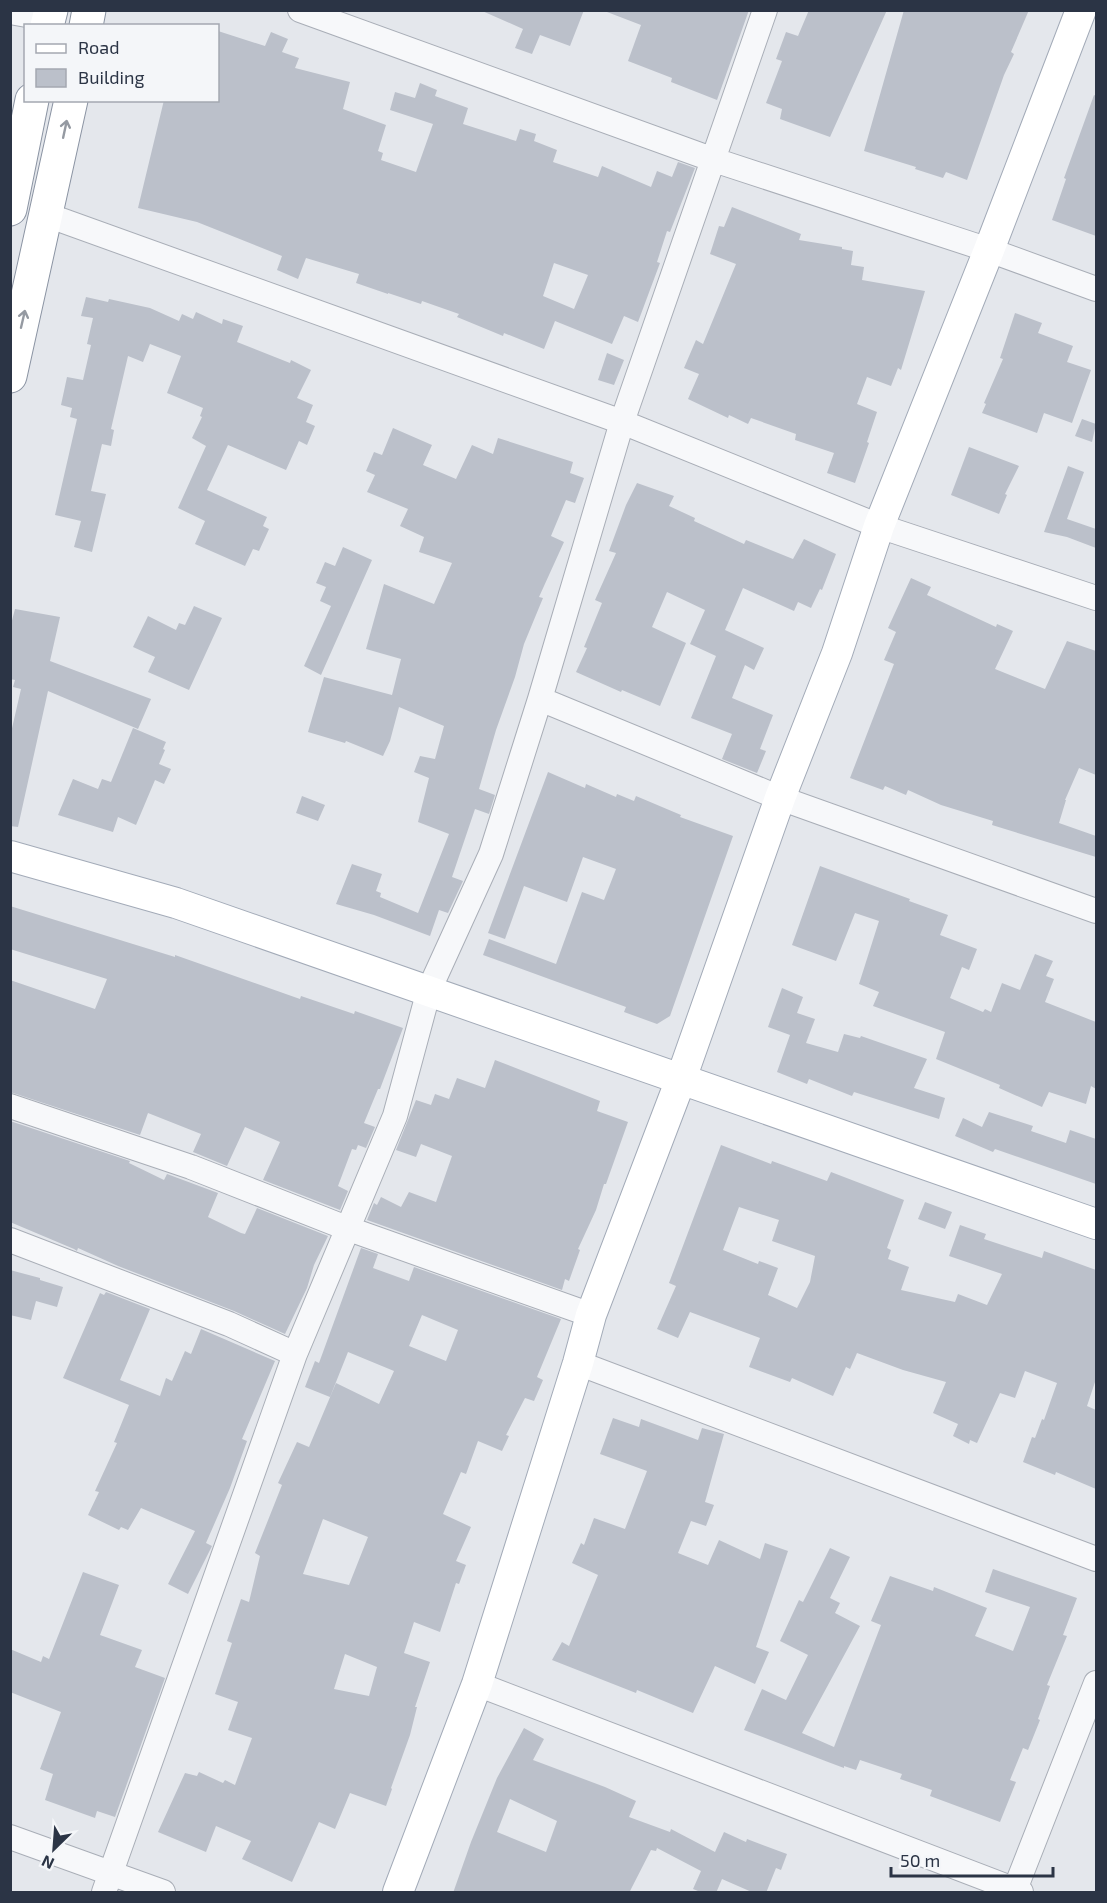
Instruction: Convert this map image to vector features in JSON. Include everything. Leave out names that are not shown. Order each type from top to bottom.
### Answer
[{"type":"highway","points":[[10,210],[32,102]]},
{"type":"highway","points":[[10,376],[71,102]]},
{"type":"main road","points":[[398,1893],[477,1684],[591,1315],[681,1079],[780,798],[837,653],[879,526],[989,250],[1081,10]]},
{"type":"main road","points":[[10,856],[176,903],[1096,1224]]},
{"type":"street","points":[[300,10],[714,160],[989,250],[1096,289]]},
{"type":"street","points":[[107,1883],[295,1354],[395,1116],[429,990],[491,854],[540,699],[622,422],[765,10]]},
{"type":"street","points":[[10,12],[49,18]]},
{"type":"street","points":[[47,215],[622,422],[879,526],[1096,598]]},
{"type":"street","points":[[540,699],[780,798],[1096,911]]},
{"type":"street","points":[[10,1106],[191,1167],[349,1229],[591,1315]]},
{"type":"street","points":[[10,1240],[229,1324],[295,1354]]},
{"type":"street","points":[[578,1362],[1096,1559]]},
{"type":"street","points":[[477,1684],[1017,1892],[1096,1683]]},
{"type":"street","points":[[10,1837],[107,1883],[163,1893]]},
{"type":"building","points":[[480,10],[584,10],[570,46],[540,35],[532,54],[515,48],[523,29]]},
{"type":"building","points":[[607,10],[749,10],[717,100],[671,82],[672,78],[628,61],[641,25],[607,12]]},
{"type":"building","points":[[809,10],[887,10],[830,137],[780,119],[782,109],[766,103],[782,61],[776,59],[786,32],[798,36]]},
{"type":"building","points":[[904,10],[1029,10],[1011,52],[1014,54],[1004,75],[967,180],[946,172],[943,178],[864,151]]},
{"type":"building","points":[[219,31],[265,46],[271,32],[288,39],[282,52],[299,58],[295,68],[350,82],[343,109],[386,125],[378,151],[383,153],[381,160],[416,172],[433,124],[390,110],[395,92],[415,98],[420,83],[437,90],[435,96],[468,108],[463,124],[516,141],[520,129],[536,134],[534,141],[557,150],[553,162],[598,177],[602,166],[651,187],[657,171],[672,177],[678,162],[695,168],[670,232],[667,231],[657,262],[660,263],[638,322],[624,316],[612,344],[555,321],[544,349],[504,333],[503,336],[457,317],[459,314],[422,301],[421,304],[356,283],[359,274],[306,258],[298,279],[277,270],[282,256],[197,222],[138,208],[164,102],[219,102]],"holes":[[[554,263],[588,275],[574,309],[543,296]]]},
{"type":"building","points":[[1094,95],[1096,96],[1096,236],[1052,220],[1066,179],[1064,178]]},
{"type":"building","points":[[732,207],[801,234],[799,240],[853,251],[851,265],[864,267],[862,280],[925,291],[901,370],[898,368],[891,386],[867,377],[857,404],[877,412],[855,483],[827,473],[834,453],[795,440],[796,434],[751,418],[748,424],[729,415],[728,418],[688,399],[699,374],[684,368],[696,340],[703,344],[736,264],[710,254],[719,226],[724,227]]},
{"type":"building","points":[[86,297],[108,302],[109,299],[150,308],[179,321],[182,314],[193,319],[196,312],[222,324],[223,319],[243,326],[237,342],[290,363],[291,360],[311,370],[297,398],[313,405],[306,422],[315,426],[307,445],[299,441],[286,470],[228,445],[207,490],[267,517],[263,526],[269,529],[259,551],[253,549],[245,566],[195,544],[205,521],[178,508],[206,446],[192,438],[202,417],[200,416],[203,408],[167,393],[181,356],[150,344],[143,362],[128,356],[111,429],[114,430],[111,446],[102,444],[91,491],[106,494],[92,552],[74,547],[81,521],[55,515],[77,419],[70,417],[72,408],[61,405],[67,377],[83,380],[91,345],[87,344],[93,318],[81,316]]},
{"type":"building","points":[[1015,313],[1042,323],[1038,333],[1073,346],[1067,362],[1091,370],[1072,423],[1044,413],[1037,433],[982,413],[1003,359],[1000,358]]},
{"type":"building","points":[[607,353],[624,360],[614,385],[598,380]]},
{"type":"building","points":[[1082,419],[1096,424],[1092,442],[1075,436]]},
{"type":"building","points":[[393,428],[432,445],[423,465],[456,479],[472,445],[493,454],[498,438],[573,462],[570,473],[584,478],[575,503],[566,500],[551,536],[564,542],[539,597],[543,598],[524,644],[479,789],[495,795],[489,814],[475,809],[452,877],[463,881],[448,913],[439,910],[430,936],[374,915],[336,904],[352,864],[382,874],[376,891],[381,893],[380,897],[418,913],[449,834],[418,822],[429,778],[414,772],[420,756],[435,759],[444,726],[399,707],[390,741],[383,756],[346,741],[345,743],[308,732],[324,677],[392,695],[401,659],[366,649],[384,584],[434,604],[452,563],[419,552],[424,537],[400,526],[408,509],[367,492],[375,475],[366,471],[374,452],[382,455]]},
{"type":"building","points":[[969,447],[1019,466],[1005,494],[1007,495],[999,514],[951,495]]},
{"type":"building","points":[[1068,466],[1084,472],[1067,519],[1096,529],[1096,548],[1067,537],[1044,532]]},
{"type":"building","points":[[637,483],[674,496],[669,506],[695,518],[694,521],[744,544],[746,540],[793,559],[804,539],[836,554],[822,590],[820,589],[811,608],[798,602],[794,611],[743,588],[725,630],[764,648],[754,670],[745,665],[732,698],[773,715],[760,749],[766,751],[757,773],[722,759],[732,734],[691,718],[716,656],[690,644],[705,610],[667,592],[652,627],[686,643],[660,706],[576,672],[587,648],[584,647],[602,603],[595,600],[616,553],[609,551]]},
{"type":"building","points":[[343,547],[372,560],[321,675],[304,666],[331,606],[320,601],[326,587],[316,583],[325,562],[335,566]]},
{"type":"building","points":[[911,578],[931,587],[927,595],[996,627],[997,624],[1013,631],[995,669],[1045,689],[1067,641],[1096,651],[1096,775],[1079,768],[1065,800],[1059,823],[1096,836],[1096,857],[992,825],[993,821],[941,805],[908,790],[906,795],[885,786],[883,790],[850,778],[894,664],[884,660],[896,632],[888,628]]},
{"type":"building","points":[[194,606],[222,618],[189,690],[148,672],[155,657],[133,647],[148,616],[176,630],[179,623],[185,625]]},
{"type":"building","points":[[15,609],[60,617],[50,661],[151,699],[138,729],[48,691],[18,827],[10,826],[10,737],[21,689],[13,687],[15,680],[10,679],[10,628]]},
{"type":"building","points":[[133,728],[166,742],[159,764],[171,769],[164,784],[155,780],[136,825],[118,817],[113,832],[58,815],[73,779],[98,789],[102,779],[111,782]]},
{"type":"building","points":[[548,772],[585,788],[586,784],[616,797],[617,794],[634,801],[636,796],[681,815],[680,817],[733,836],[670,1016],[657,1024],[624,1012],[626,1007],[483,955],[489,939],[556,964],[582,892],[604,900],[616,869],[583,857],[567,902],[524,886],[505,939],[488,933]]},
{"type":"building","points":[[302,796],[325,805],[318,821],[296,813]]},
{"type":"building","points":[[820,866],[948,915],[940,935],[977,949],[969,970],[962,967],[950,998],[983,1012],[985,1009],[991,1012],[1002,983],[1020,990],[1035,954],[1053,961],[1046,976],[1054,979],[1045,1002],[1096,1022],[1096,1089],[1091,1086],[1086,1104],[1049,1092],[1042,1107],[999,1088],[1000,1085],[936,1059],[945,1032],[873,1006],[879,992],[859,984],[879,921],[855,913],[836,961],[792,945]]},
{"type":"building","points":[[10,906],[175,957],[175,955],[300,999],[301,996],[354,1014],[355,1011],[403,1028],[380,1089],[378,1089],[364,1123],[375,1127],[366,1148],[358,1145],[356,1150],[352,1149],[338,1186],[348,1191],[340,1210],[263,1180],[280,1142],[245,1127],[227,1166],[193,1152],[201,1134],[148,1113],[140,1135],[10,1092],[10,980],[95,1009],[107,979],[10,949]]},
{"type":"building","points":[[782,988],[803,997],[797,1013],[815,1019],[806,1043],[838,1052],[844,1034],[860,1038],[861,1036],[927,1059],[914,1088],[945,1098],[939,1119],[854,1092],[852,1096],[809,1079],[807,1084],[777,1072],[790,1035],[768,1027]]},
{"type":"building","points":[[495,1060],[600,1101],[597,1111],[628,1122],[596,1210],[578,1249],[580,1250],[569,1281],[565,1279],[562,1290],[367,1220],[374,1203],[377,1205],[381,1197],[401,1207],[409,1192],[436,1202],[452,1156],[421,1144],[416,1157],[396,1150],[416,1100],[431,1105],[435,1094],[449,1099],[457,1078],[485,1088]]},
{"type":"building","points":[[989,1112],[1033,1126],[1031,1131],[1066,1143],[1070,1130],[1096,1139],[1096,1184],[995,1149],[993,1152],[955,1136],[963,1118],[982,1127]]},
{"type":"building","points":[[10,1121],[130,1161],[129,1163],[164,1180],[167,1174],[218,1193],[208,1217],[241,1233],[245,1234],[257,1208],[328,1236],[285,1334],[234,1311],[78,1248],[77,1251],[10,1222]]},
{"type":"building","points":[[721,1145],[771,1164],[772,1161],[827,1181],[831,1172],[904,1200],[887,1248],[891,1250],[888,1259],[909,1267],[901,1290],[955,1302],[958,1294],[987,1305],[1002,1274],[949,1256],[960,1225],[986,1234],[984,1239],[1042,1258],[1044,1251],[1096,1270],[1096,1379],[1087,1406],[1096,1410],[1096,1489],[1056,1472],[1055,1475],[1023,1462],[1032,1437],[1035,1438],[1042,1419],[1044,1420],[1057,1383],[1025,1371],[1015,1398],[1000,1393],[977,1443],[970,1440],[969,1444],[953,1436],[958,1424],[933,1413],[946,1382],[903,1370],[857,1353],[850,1369],[846,1367],[833,1396],[792,1378],[790,1382],[749,1367],[760,1338],[690,1312],[678,1338],[657,1329],[676,1286],[669,1283]],"holes":[[[739,1207],[779,1220],[772,1241],[815,1256],[810,1282],[797,1308],[768,1295],[778,1268],[759,1261],[758,1264],[723,1250]]]},
{"type":"building","points":[[925,1202],[952,1212],[945,1229],[918,1219]]},
{"type":"building","points":[[361,1248],[378,1254],[373,1268],[409,1281],[414,1267],[561,1319],[537,1377],[543,1380],[534,1401],[525,1398],[506,1435],[509,1436],[502,1451],[478,1441],[466,1474],[461,1472],[443,1514],[471,1527],[456,1561],[466,1565],[459,1584],[456,1583],[440,1632],[414,1622],[404,1653],[430,1662],[415,1707],[417,1707],[410,1735],[386,1806],[350,1793],[335,1829],[319,1822],[292,1882],[242,1859],[251,1841],[216,1826],[206,1852],[158,1832],[185,1773],[197,1776],[199,1772],[223,1783],[225,1780],[235,1785],[252,1738],[228,1730],[238,1702],[215,1694],[232,1643],[227,1641],[241,1599],[249,1602],[260,1556],[255,1553],[282,1485],[278,1483],[297,1442],[309,1447],[336,1383],[379,1404],[394,1371],[348,1352],[330,1397],[305,1387],[315,1361],[319,1363]],"holes":[[[422,1315],[458,1330],[446,1361],[409,1346]],[[323,1519],[368,1537],[349,1585],[303,1574]],[[345,1654],[377,1667],[369,1696],[334,1689]]]},
{"type":"building","points":[[10,1270],[63,1287],[57,1307],[36,1301],[31,1320],[10,1315]]},
{"type":"building","points":[[106,1292],[150,1309],[120,1380],[160,1396],[166,1378],[172,1381],[185,1351],[191,1354],[201,1329],[275,1361],[242,1439],[247,1441],[206,1543],[212,1546],[188,1594],[168,1584],[195,1531],[141,1508],[128,1530],[121,1527],[119,1530],[88,1515],[99,1492],[95,1491],[117,1443],[114,1442],[129,1405],[63,1378],[100,1293],[104,1295]]},
{"type":"building","points":[[613,1418],[639,1427],[641,1419],[698,1440],[702,1428],[724,1434],[705,1502],[714,1505],[706,1526],[691,1521],[678,1553],[708,1565],[719,1540],[760,1559],[765,1543],[788,1551],[756,1647],[769,1652],[755,1684],[715,1666],[693,1713],[637,1690],[636,1693],[552,1660],[562,1642],[569,1646],[598,1575],[572,1563],[581,1543],[584,1545],[594,1518],[625,1529],[647,1471],[600,1454]]},
{"type":"building","points":[[830,1548],[850,1557],[830,1598],[840,1603],[835,1613],[860,1626],[802,1733],[834,1747],[881,1625],[871,1621],[890,1576],[933,1591],[934,1587],[987,1608],[975,1636],[1013,1651],[1030,1607],[985,1592],[993,1569],[1077,1598],[1063,1635],[1067,1636],[1047,1685],[1050,1686],[1038,1719],[1040,1720],[1028,1750],[1023,1748],[1010,1780],[1016,1782],[1000,1822],[930,1796],[932,1790],[900,1779],[902,1774],[860,1760],[856,1770],[844,1766],[844,1768],[744,1730],[762,1689],[786,1700],[808,1655],[780,1641],[799,1600],[803,1602]]},
{"type":"building","points":[[83,1572],[119,1585],[100,1635],[142,1650],[135,1667],[165,1678],[115,1817],[97,1811],[95,1818],[45,1800],[53,1774],[40,1769],[61,1712],[10,1692],[10,1649],[41,1662],[43,1656],[49,1659]]},
{"type":"building","points":[[524,1728],[544,1739],[533,1760],[636,1801],[629,1817],[670,1832],[671,1829],[715,1852],[724,1832],[746,1842],[747,1839],[787,1854],[781,1870],[776,1868],[766,1893],[754,1893],[722,1879],[716,1893],[703,1893],[693,1889],[701,1871],[657,1848],[656,1851],[651,1850],[629,1893],[453,1893],[497,1778]],"holes":[[[510,1799],[557,1821],[546,1852],[497,1832]]]}]
